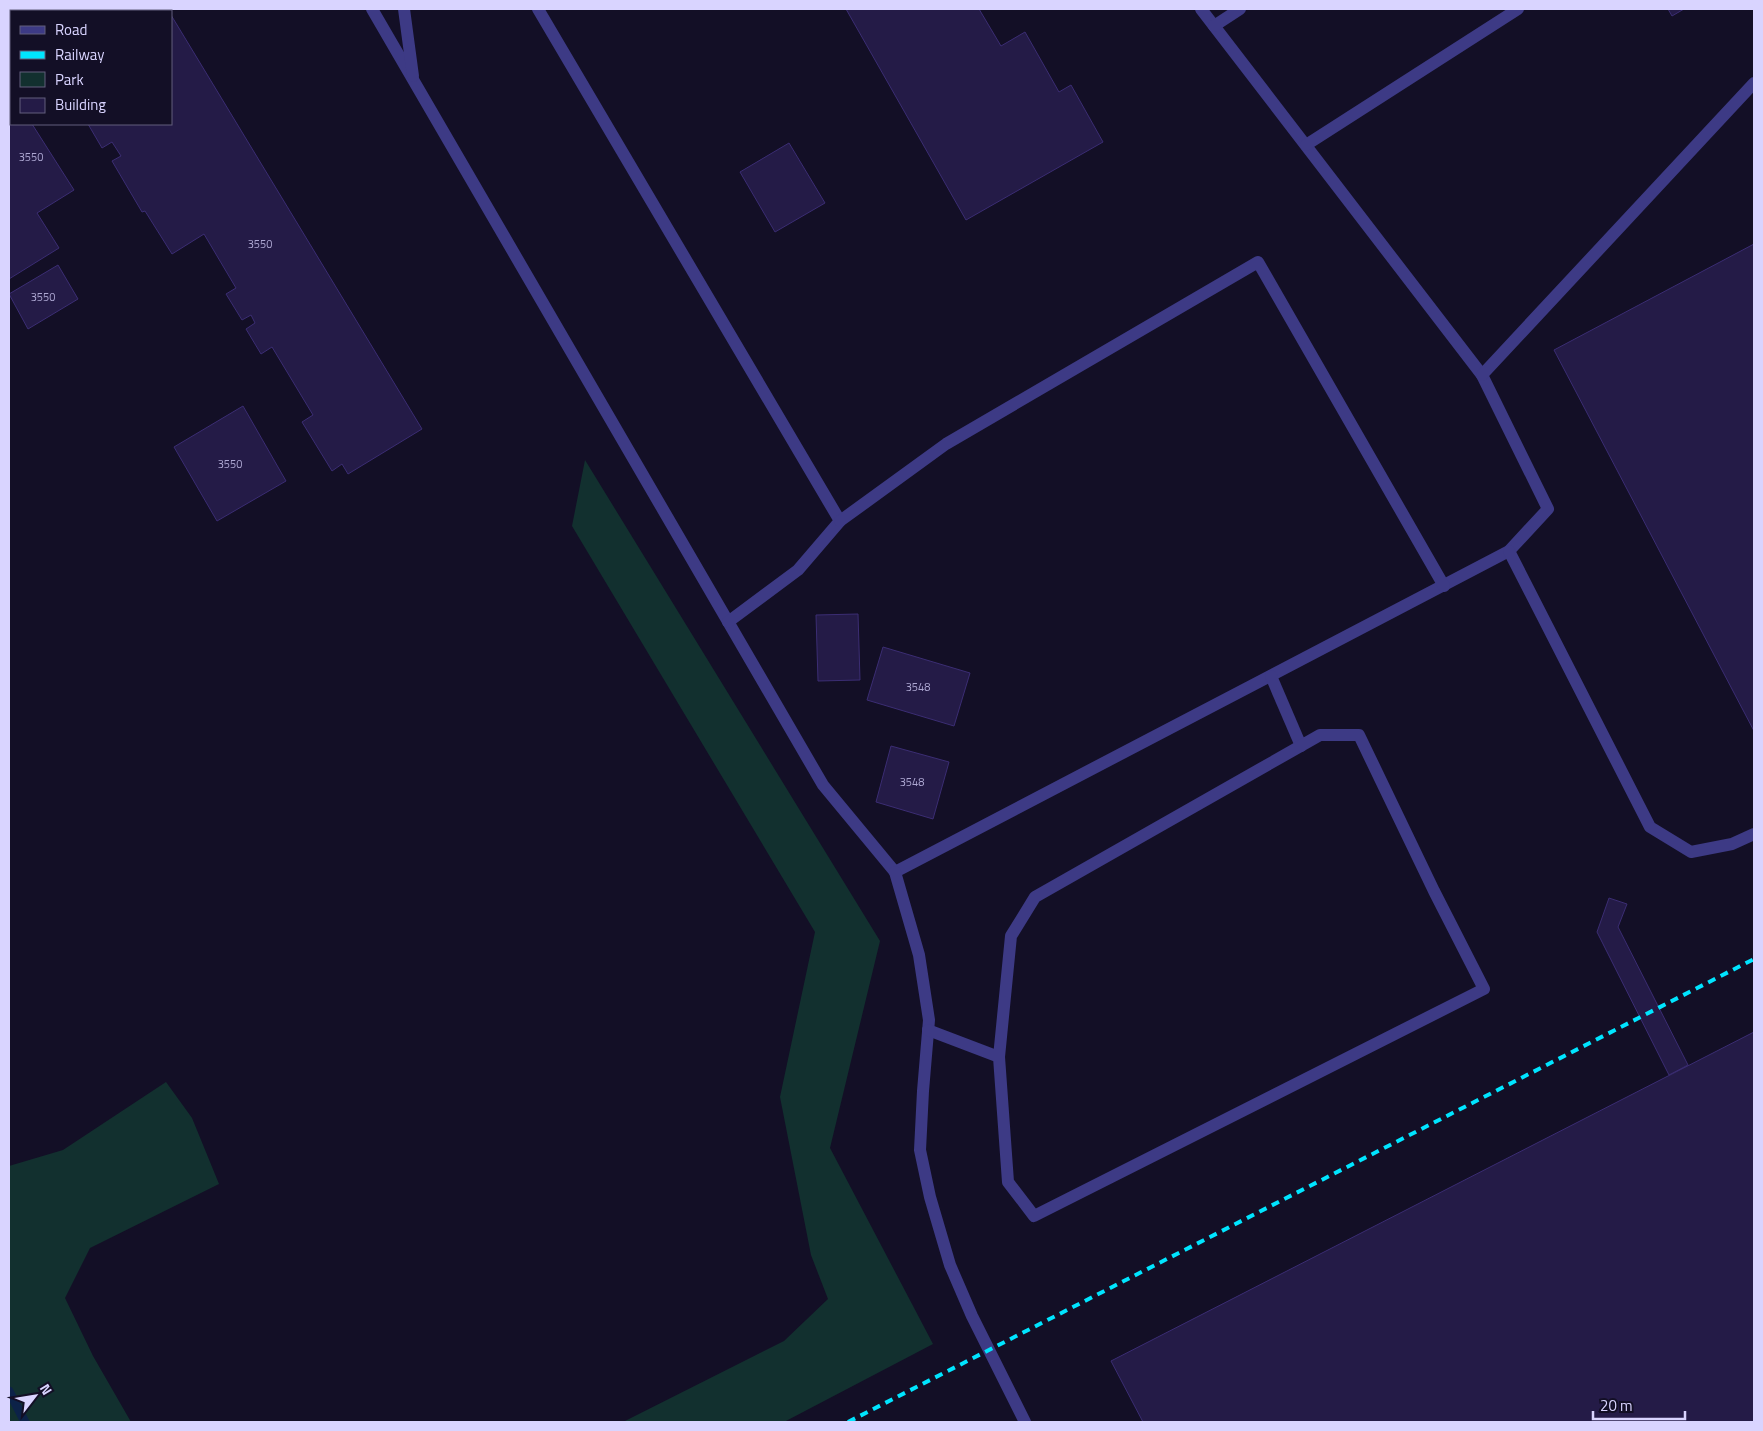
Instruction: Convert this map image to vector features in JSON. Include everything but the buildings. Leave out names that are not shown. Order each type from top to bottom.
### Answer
[{"type":"street","points":[[372,9],[823,785],[895,872],[919,954],[929,1020],[920,1150],[930,1197],[950,1265],[972,1316],[1025,1422]]},
{"type":"street","points":[[404,9],[414,81]]},
{"type":"street","points":[[538,9],[840,521]]},
{"type":"street","points":[[895,872],[1509,551],[1548,509],[1482,374],[1201,9]]},
{"type":"street","points":[[1214,26],[1240,9]]},
{"type":"street","points":[[1306,144],[1518,9]]},
{"type":"street","points":[[1482,374],[1754,83]]},
{"type":"street","points":[[728,622],[798,570],[840,521],[946,444],[1258,262],[1444,586]]},
{"type":"street","points":[[1509,551],[1650,827],[1691,852],[1732,844],[1754,834]]},
{"type":"street","points":[[1270,676],[1301,746]]},
{"type":"street","points":[[1320,735],[1359,735],[1434,892],[1484,989],[1034,1216],[1008,1182],[999,1056],[1011,936],[1035,897],[1320,735]]},
{"type":"street","points":[[928,1030],[999,1056]]},
{"type":"green space","points":[[585,460],[880,941],[830,1148],[933,1344],[784,1422],[623,1422],[784,1341],[828,1299],[811,1255],[780,1097],[815,932],[572,526]]},
{"type":"green space","points":[[166,1082],[192,1118],[219,1184],[90,1248],[65,1298],[93,1356],[131,1422],[9,1422],[9,1166],[63,1150]]},
{"type":"waterway","points":[[9,1391],[25,1422]]},
{"type":"railway","points":[[848,1422],[1754,959]]}]
